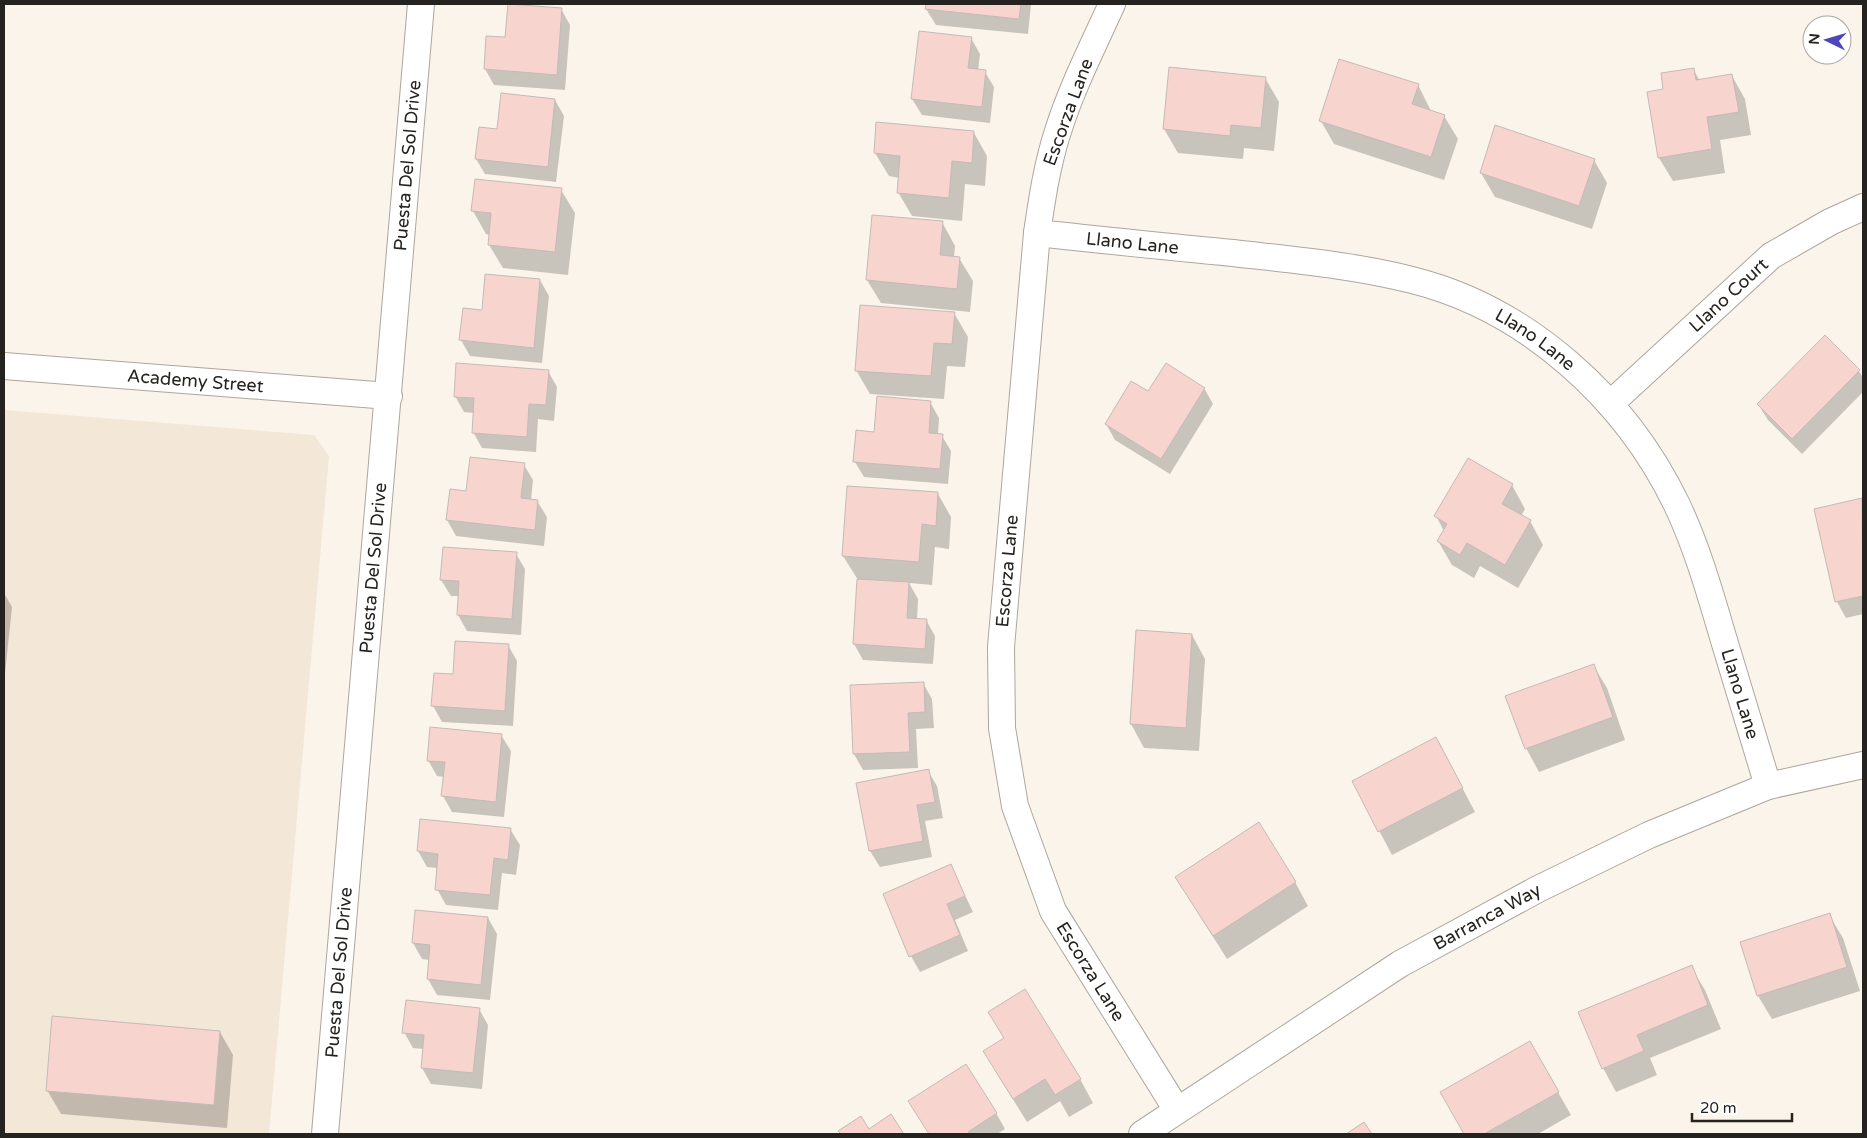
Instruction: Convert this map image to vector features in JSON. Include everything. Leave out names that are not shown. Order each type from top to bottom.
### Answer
[{"type":"street","name":"Puesta Del Sol Drive","points":[[325,1134],[421,4]]},
{"type":"street","name":"Escorza Lane","points":[[1112,4],[1074,87],[1058,132],[1045,177],[1036,233],[1001,646],[1002,728],[1015,806],[1053,910],[1177,1110]]},
{"type":"street","name":"Llano Court","points":[[1610,404],[1771,256],[1830,222],[1863,207]]},
{"type":"street","name":"Llano Lane","points":[[1036,233],[1333,264],[1414,280],[1472,301],[1524,329],[1569,363],[1610,404],[1648,455],[1677,505],[1709,589],[1768,786]]},
{"type":"street","name":"Academy Street","points":[[4,366],[389,396]]},
{"type":"street","name":"Barranca Way","points":[[1142,1134],[1400,964],[1495,912],[1649,834],[1768,786],[1863,765]]},
{"type":"shaded area","points":[[4,410],[314,435],[329,456],[269,1134],[4,1134]]},
{"type":"building","points":[[508,4],[562,8],[557,75],[484,69],[486,36],[505,37]]},
{"type":"building","points":[[926,4],[1021,4],[1019,19],[925,9]]},
{"type":"building","points":[[919,31],[972,37],[968,68],[986,70],[982,107],[911,99]]},
{"type":"building","points":[[1339,59],[1419,84],[1412,104],[1445,115],[1431,157],[1319,121]]},
{"type":"building","points":[[1169,67],[1266,77],[1261,128],[1231,125],[1230,136],[1163,129]]},
{"type":"building","points":[[1694,68],[1696,80],[1732,74],[1739,112],[1707,117],[1712,149],[1658,158],[1647,92],[1663,89],[1661,73]]},
{"type":"building","points":[[501,93],[555,99],[548,167],[475,159],[479,127],[497,129]]},
{"type":"building","points":[[876,122],[974,131],[972,163],[952,161],[949,198],[897,193],[900,156],[874,153]]},
{"type":"building","points":[[1495,125],[1595,159],[1579,206],[1480,173]]},
{"type":"building","points":[[475,179],[562,188],[555,252],[488,245],[491,213],[471,211]]},
{"type":"building","points":[[872,215],[943,221],[940,255],[960,257],[957,289],[866,280]]},
{"type":"building","points":[[485,274],[540,279],[534,348],[459,340],[463,308],[482,310]]},
{"type":"building","points":[[860,305],[955,312],[952,344],[934,343],[931,376],[855,371]]},
{"type":"building","points":[[1825,335],[1860,370],[1792,439],[1757,404]]},
{"type":"building","points":[[456,363],[549,370],[546,405],[529,404],[527,437],[472,433],[474,398],[454,397]]},
{"type":"building","points":[[1166,363],[1205,388],[1161,459],[1105,424],[1131,381],[1148,391]]},
{"type":"building","points":[[877,396],[931,401],[929,433],[943,434],[940,469],[853,462],[856,430],[874,432]]},
{"type":"building","points":[[470,457],[525,463],[521,498],[538,500],[535,530],[446,520],[450,489],[466,491]]},
{"type":"building","points":[[1468,458],[1513,484],[1502,504],[1531,520],[1505,565],[1467,543],[1460,555],[1437,541],[1447,524],[1434,516]]},
{"type":"building","points":[[847,486],[938,492],[936,526],[922,524],[919,562],[842,556]]},
{"type":"building","points":[[1862,498],[1863,596],[1835,602],[1814,509]]},
{"type":"building","points":[[443,547],[517,552],[512,619],[457,615],[459,581],[440,580]]},
{"type":"building","points":[[857,579],[909,582],[907,618],[927,619],[925,649],[853,644]]},
{"type":"building","points":[[1136,630],[1192,634],[1186,728],[1130,724]]},
{"type":"building","points":[[455,641],[509,644],[505,711],[431,706],[434,673],[453,674]]},
{"type":"building","points":[[1594,664],[1613,717],[1525,749],[1505,696]]},
{"type":"building","points":[[924,682],[925,712],[908,713],[910,752],[853,754],[850,685]]},
{"type":"building","points":[[430,727],[502,734],[496,802],[441,796],[445,762],[427,761]]},
{"type":"building","points":[[1436,737],[1463,788],[1378,832],[1352,781]]},
{"type":"building","points":[[929,769],[935,802],[917,805],[923,841],[869,851],[856,783]]},
{"type":"building","points":[[420,819],[511,828],[508,860],[494,858],[490,895],[435,890],[438,854],[417,851]]},
{"type":"building","points":[[1259,822],[1296,882],[1213,936],[1175,877]]},
{"type":"building","points":[[951,864],[965,896],[947,904],[960,935],[909,957],[883,894]]},
{"type":"building","points":[[415,910],[488,917],[481,985],[427,979],[430,945],[412,943]]},
{"type":"building","points":[[1830,913],[1847,967],[1757,996],[1740,942]]},
{"type":"building","points":[[1692,965],[1708,1005],[1637,1035],[1644,1051],[1602,1069],[1578,1012]]},
{"type":"building","points":[[1025,989],[1081,1079],[1055,1095],[1045,1079],[1013,1099],[983,1051],[1004,1038],[988,1012]]},
{"type":"building","points":[[406,1000],[480,1008],[473,1073],[421,1068],[424,1035],[402,1033]]},
{"type":"building","points":[[52,1016],[220,1031],[214,1105],[46,1091]]},
{"type":"building","points":[[1530,1041],[1559,1092],[1484,1134],[1464,1134],[1440,1092]]},
{"type":"building","points":[[966,1064],[997,1113],[968,1132],[970,1134],[929,1134],[908,1101]]},
{"type":"building","points":[[891,1114],[904,1134],[841,1134],[838,1131],[861,1116],[869,1129]]},
{"type":"building","points":[[1364,1122],[1372,1134],[1346,1134]]}]
